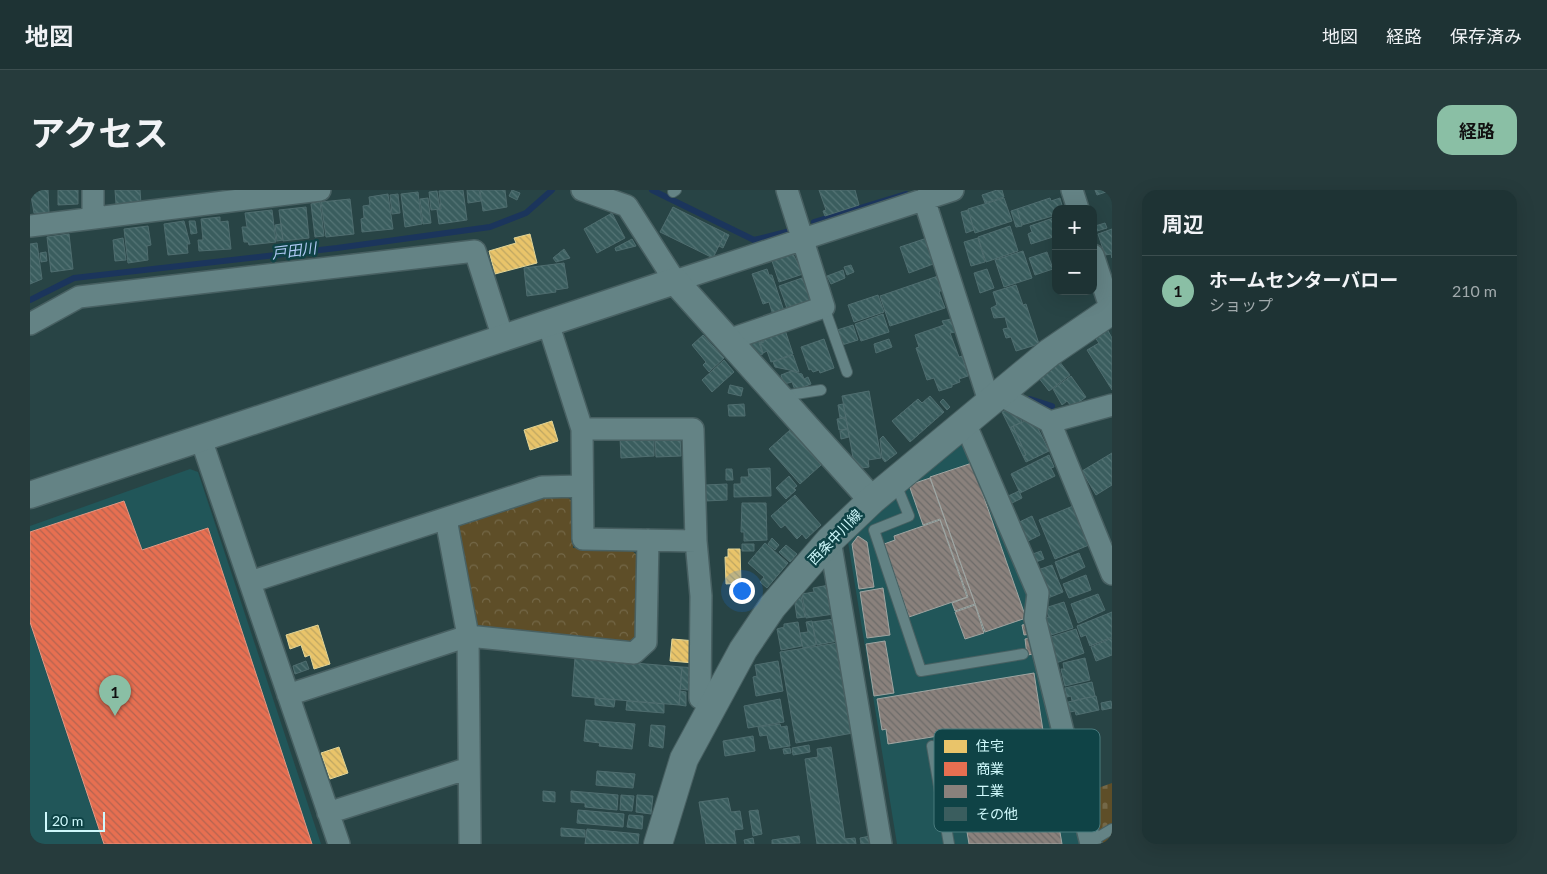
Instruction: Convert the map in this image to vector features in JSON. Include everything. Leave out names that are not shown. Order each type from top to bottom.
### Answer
[{"type":"main road","name":"西条中川線","points":[[658,844],[684,759],[742,650],[772,608],[830,540],[872,500],[1049,353],[1112,310]]},
{"type":"street","points":[[93,190],[93,217]]},
{"type":"street","points":[[30,226],[320,190]]},
{"type":"street","points":[[582,190],[627,206],[675,281],[872,500]]},
{"type":"street","points":[[728,340],[824,307],[787,190]]},
{"type":"street","points":[[30,495],[201,440],[675,281],[922,194],[953,190]]},
{"type":"street","points":[[1072,190],[1077,205]]},
{"type":"street","points":[[922,194],[994,398],[1050,422],[1112,405]]},
{"type":"street","points":[[30,324],[79,297],[475,251],[504,338]]},
{"type":"street","points":[[1097,267],[1112,310]]},
{"type":"street","points":[[548,323],[582,429],[583,540],[696,541]]},
{"type":"street","points":[[1050,422],[1112,574]]},
{"type":"street","points":[[965,423],[1038,593],[1035,618],[1062,729]]},
{"type":"street","points":[[582,429],[693,429],[696,541],[701,596],[700,698],[712,704]]},
{"type":"street","points":[[201,440],[339,844]]},
{"type":"street","points":[[250,582],[542,488],[582,486]]},
{"type":"street","points":[[446,519],[468,636],[470,844]]},
{"type":"street","points":[[288,695],[468,636],[634,653],[646,642],[648,540]]},
{"type":"street","points":[[830,540],[881,844]]},
{"type":"street","points":[[328,813],[470,768]]},
{"type":"lane","points":[[824,307],[846,372]]},
{"type":"lane","points":[[777,396],[821,390]]},
{"type":"lane","points":[[895,481],[909,516],[874,530],[921,671],[1023,654]]},
{"type":"lane","points":[[932,746],[934,758]]},
{"type":"lane","points":[[1090,843],[1112,829]]},
{"type":"shaded area","points":[[963,436],[1033,594],[1059,729],[934,729],[934,832],[1080,832],[1082,844],[897,844],[848,542]]},
{"type":"shaded area","points":[[190,469],[198,472],[321,844],[30,844],[30,526]]},
{"type":"green space","points":[[542,494],[565,495],[574,503],[573,548],[630,549],[638,556],[636,636],[629,642],[478,626],[471,621],[454,531],[458,524]]},
{"type":"green space","points":[[1112,783],[1112,844],[1096,844],[1093,832],[1100,832],[1100,787]]},
{"type":"building: 住宅","points":[[530,234],[537,263],[495,274],[489,251],[516,243],[514,238]]},
{"type":"building: 住宅","points":[[552,421],[558,441],[530,450],[524,430]]},
{"type":"building: 住宅","points":[[728,549],[740,549],[741,583],[726,584],[725,557],[728,557]]},
{"type":"building: 住宅","points":[[318,625],[330,664],[314,669],[310,655],[305,657],[301,645],[290,649],[286,635]]},
{"type":"building: 住宅","points":[[672,639],[696,641],[694,663],[670,661]]},
{"type":"building: 住宅","points":[[339,747],[348,773],[330,779],[321,753]]},
{"type":"building: 商業","points":[[124,501],[142,550],[208,528],[312,844],[104,844],[30,622],[30,532]]},
{"type":"building: 工業","points":[[972,463],[1026,618],[985,632],[930,477]]},
{"type":"building: 工業","points":[[930,478],[975,604],[955,611],[952,603],[968,597],[940,519],[923,525],[909,485]]},
{"type":"building: 工業","points":[[940,520],[967,597],[909,617],[884,544],[895,540],[894,536]]},
{"type":"building: 工業","points":[[858,536],[867,542],[874,587],[859,589],[852,544]]},
{"type":"building: 工業","points":[[883,588],[890,635],[867,638],[860,592]]},
{"type":"building: 工業","points":[[975,605],[984,633],[965,639],[955,612]]},
{"type":"building: 工業","points":[[1029,624],[1031,634],[1024,635],[1022,625]]},
{"type":"building: 工業","points":[[1031,638],[1034,654],[1027,655],[1025,639]]},
{"type":"building: 工業","points":[[885,641],[894,693],[874,696],[866,644]]},
{"type":"building: 工業","points":[[1034,673],[1043,729],[934,729],[934,737],[888,744],[886,729],[882,730],[877,699]]},
{"type":"building: 工業","points":[[967,832],[1060,832],[1062,844],[969,844]]},
{"type":"building: その他","points":[[30,190],[48,190],[49,213],[34,213]]},
{"type":"building: その他","points":[[58,190],[78,190],[78,204],[58,205]]},
{"type":"building: その他","points":[[115,190],[140,190],[141,204],[116,204]]},
{"type":"building: その他","points":[[463,190],[467,220],[439,224],[437,210],[441,209],[439,191]]},
{"type":"building: その他","points":[[467,190],[479,190],[481,201],[468,203]]},
{"type":"building: その他","points":[[480,190],[505,190],[507,207],[483,211]]},
{"type":"building: その他","points":[[512,190],[520,193],[517,200],[509,196]]},
{"type":"building: その他","points":[[819,190],[855,190],[859,205],[825,216],[823,211],[826,210]]},
{"type":"building: その他","points":[[1002,190],[1004,197],[985,203],[982,195]]},
{"type":"building: その他","points":[[1095,190],[1112,190],[1097,195]]},
{"type":"building: その他","points":[[437,191],[440,209],[431,210],[429,192]]},
{"type":"building: その他","points":[[418,192],[422,224],[405,227],[401,194]]},
{"type":"building: その他","points":[[388,194],[393,229],[362,232],[363,206],[370,205],[369,197]]},
{"type":"building: その他","points":[[398,194],[400,213],[392,214],[390,195]]},
{"type":"building: その他","points":[[428,198],[431,223],[423,224],[420,199]]},
{"type":"building: その他","points":[[1004,198],[1012,221],[975,233],[968,209]]},
{"type":"building: その他","points":[[1050,198],[1051,201],[1060,198],[1062,205],[1052,205],[1052,216],[1022,225],[1017,209]]},
{"type":"building: その他","points":[[350,199],[354,234],[326,237],[321,202]]},
{"type":"building: その他","points":[[320,202],[324,236],[315,237],[311,204]]},
{"type":"building: その他","points":[[306,207],[309,238],[283,241],[279,210]]},
{"type":"building: その他","points":[[673,207],[725,233],[713,258],[660,232]]},
{"type":"building: その他","points":[[1017,209],[1022,226],[1016,227],[1011,211]]},
{"type":"building: その他","points":[[272,210],[276,242],[249,245],[248,242],[244,242],[242,227],[247,227],[245,213]]},
{"type":"building: その他","points":[[968,210],[974,230],[966,233],[961,212]]},
{"type":"building: その他","points":[[612,213],[625,238],[597,253],[584,229]]},
{"type":"building: その他","points":[[220,217],[220,222],[228,221],[231,249],[199,251],[198,240],[203,240],[201,219]]},
{"type":"building: その他","points":[[1052,218],[1052,237],[1031,244],[1028,234],[1032,232],[1030,226]]},
{"type":"building: その他","points":[[184,221],[190,244],[187,244],[188,253],[168,255],[164,224]]},
{"type":"building: その他","points":[[189,221],[195,221],[197,233],[191,234]]},
{"type":"building: その他","points":[[1105,223],[1107,228],[1097,231],[1097,225]]},
{"type":"building: その他","points":[[281,224],[283,240],[277,241],[275,225]]},
{"type":"building: その他","points":[[148,226],[151,245],[147,246],[148,260],[128,263],[124,229]]},
{"type":"building: その他","points":[[1010,226],[1018,251],[986,262],[978,237]]},
{"type":"building: その他","points":[[1112,229],[1112,258],[1111,254],[1105,255],[1098,234]]},
{"type":"building: その他","points":[[725,233],[729,235],[723,248],[719,246]]},
{"type":"building: その他","points":[[69,234],[73,269],[51,272],[47,237]]},
{"type":"building: その他","points":[[123,238],[126,260],[115,261],[113,240]]},
{"type":"building: その他","points":[[927,238],[936,263],[909,273],[900,247]]},
{"type":"building: その他","points":[[978,238],[985,262],[971,266],[964,242]]},
{"type":"building: その他","points":[[632,239],[636,246],[616,251],[615,248]]},
{"type":"building: その他","points":[[37,243],[42,279],[30,284],[30,244]]},
{"type":"building: その他","points":[[564,249],[570,258],[556,262],[553,258]]},
{"type":"building: その他","points":[[1023,251],[1032,278],[1004,287],[995,260]]},
{"type":"building: その他","points":[[46,252],[47,261],[41,262],[40,253]]},
{"type":"building: その他","points":[[1047,252],[1052,269],[1035,275],[1029,258]]},
{"type":"building: その他","points":[[793,254],[803,274],[779,282],[772,261]]},
{"type":"building: その他","points":[[564,263],[568,288],[555,290],[556,292],[527,296],[524,268]]},
{"type":"building: その他","points":[[851,265],[854,272],[847,275],[844,267]]},
{"type":"building: その他","points":[[767,269],[769,275],[772,275],[784,311],[773,315],[769,302],[763,304],[752,274]]},
{"type":"building: その他","points":[[987,269],[994,288],[980,293],[974,273]]},
{"type":"building: その他","points":[[843,270],[845,278],[831,284],[827,276]]},
{"type":"building: その他","points":[[938,276],[942,290],[939,292],[945,308],[890,326],[880,296]]},
{"type":"building: その他","points":[[802,278],[813,303],[788,311],[779,286]]},
{"type":"building: その他","points":[[1016,285],[1023,305],[1026,304],[1039,344],[1016,351],[1011,337],[1006,338],[1003,329],[1008,328],[1005,317],[994,318],[991,308],[997,305],[993,292]]},
{"type":"building: その他","points":[[878,295],[884,312],[854,322],[848,305]]},
{"type":"building: その他","points":[[883,314],[889,332],[861,341],[855,324]]},
{"type":"building: その他","points":[[951,319],[955,332],[950,333],[959,357],[962,356],[968,376],[959,379],[960,382],[952,385],[952,387],[939,391],[934,378],[927,380],[916,348],[919,347],[915,335],[944,325],[942,321]]},
{"type":"building: その他","points":[[853,325],[858,340],[842,345],[837,330]]},
{"type":"building: その他","points":[[1107,329],[1112,338],[1112,390],[1087,350],[1099,343],[1094,336]]},
{"type":"building: その他","points":[[785,330],[793,354],[771,362],[767,351],[763,353],[760,343],[764,342],[763,338]]},
{"type":"building: その他","points":[[703,335],[724,358],[709,372],[703,365],[706,362],[692,345]]},
{"type":"building: その他","points":[[761,335],[763,341],[759,343],[763,354],[758,355],[746,341]]},
{"type":"building: その他","points":[[824,339],[834,368],[820,373],[819,370],[813,372],[811,369],[809,370],[801,347]]},
{"type":"building: その他","points":[[889,339],[892,347],[876,353],[874,344]]},
{"type":"building: その他","points":[[793,355],[799,372],[775,367],[773,362]]},
{"type":"building: その他","points":[[724,360],[734,372],[712,392],[702,380]]},
{"type":"building: その他","points":[[1059,361],[1070,375],[1049,391],[1038,377]]},
{"type":"building: その他","points":[[791,371],[802,374],[804,379],[808,377],[811,384],[795,390],[792,382],[784,384],[781,375]]},
{"type":"building: その他","points":[[1071,376],[1086,397],[1075,405],[1071,406],[1067,401],[1062,405],[1053,389]]},
{"type":"building: その他","points":[[730,385],[743,388],[741,396],[728,393]]},
{"type":"building: その他","points":[[869,391],[881,458],[868,460],[869,467],[855,469],[842,396]]},
{"type":"building: その他","points":[[930,396],[944,412],[910,442],[892,421],[918,399],[922,403]]},
{"type":"building: その他","points":[[943,399],[950,407],[947,410],[940,402]]},
{"type":"building: その他","points":[[744,404],[745,416],[729,416],[728,405]]},
{"type":"building: その他","points":[[843,404],[846,417],[840,418],[838,405]]},
{"type":"building: その他","points":[[1009,409],[1013,416],[1018,413],[1022,422],[1010,428],[1002,412]]},
{"type":"building: その他","points":[[846,418],[848,429],[839,430],[837,419]]},
{"type":"building: その他","points":[[1030,419],[1034,420],[1049,451],[1026,462],[1023,456],[1026,455],[1013,426]]},
{"type":"building: その他","points":[[1013,426],[1026,455],[1023,456],[1010,428]]},
{"type":"building: その他","points":[[848,429],[849,437],[841,439],[840,431]]},
{"type":"building: その他","points":[[790,430],[821,465],[800,484],[769,449]]},
{"type":"building: その他","points":[[680,436],[681,456],[656,457],[655,437]]},
{"type":"building: その他","points":[[883,436],[897,453],[885,462],[882,458],[880,439]]},
{"type":"building: その他","points":[[654,437],[654,456],[621,458],[620,438]]},
{"type":"building: その他","points":[[1112,453],[1112,485],[1096,495],[1082,471]]},
{"type":"building: その他","points":[[1049,455],[1054,467],[1051,468],[1055,476],[1020,493],[1011,474]]},
{"type":"building: その他","points":[[770,468],[771,496],[734,497],[734,484],[741,484],[741,477],[749,477],[748,469]]},
{"type":"building: その他","points":[[726,469],[732,469],[733,480],[726,480]]},
{"type":"building: その他","points":[[789,476],[797,486],[794,488],[796,490],[786,499],[776,488]]},
{"type":"building: その他","points":[[727,484],[727,500],[705,501],[705,485]]},
{"type":"building: その他","points":[[1019,491],[1022,498],[1012,503],[1008,496]]},
{"type":"building: その他","points":[[795,495],[821,525],[806,539],[802,534],[797,539],[785,525],[781,528],[771,516]]},
{"type":"building: その他","points":[[742,503],[766,503],[767,540],[744,541],[744,532],[741,532]]},
{"type":"building: その他","points":[[1073,506],[1089,545],[1055,559],[1039,520]]},
{"type":"building: その他","points":[[1032,516],[1040,535],[1022,544],[1013,525]]},
{"type":"building: その他","points":[[772,538],[779,545],[775,550],[768,544]]},
{"type":"building: その他","points":[[765,543],[788,563],[767,588],[760,582],[764,577],[748,563]]},
{"type":"building: その他","points":[[742,544],[754,544],[754,551],[742,551]]},
{"type":"building: その他","points":[[786,545],[797,554],[790,562],[779,552]]},
{"type":"building: その他","points":[[1041,551],[1044,559],[1033,563],[1030,555]]},
{"type":"building: その他","points":[[1079,553],[1085,567],[1061,579],[1055,562]]},
{"type":"building: その他","points":[[1052,565],[1063,592],[1048,598],[1038,570]]},
{"type":"building: その他","points":[[1086,575],[1091,590],[1069,598],[1063,584]]},
{"type":"building: その他","points":[[829,585],[834,614],[806,618],[802,594],[814,592],[813,588]]},
{"type":"building: その他","points":[[1098,594],[1105,610],[1078,623],[1071,604]]},
{"type":"building: その他","points":[[801,596],[805,617],[797,618],[795,604],[798,597]]},
{"type":"building: その他","points":[[1064,602],[1073,628],[1051,635],[1045,618],[1049,617],[1045,608]]},
{"type":"building: その他","points":[[1112,612],[1112,637],[1090,646],[1086,635],[1081,637],[1077,626]]},
{"type":"building: その他","points":[[834,619],[838,641],[817,645],[812,622]]},
{"type":"building: その他","points":[[812,621],[816,645],[803,648],[800,633],[808,632],[806,622]]},
{"type":"building: その他","points":[[798,622],[802,646],[781,650],[777,629],[784,627],[784,624]]},
{"type":"building: その他","points":[[1076,629],[1084,653],[1056,663],[1048,638]]},
{"type":"building: その他","points":[[1112,638],[1112,655],[1096,661],[1091,647]]},
{"type":"building: その他","points":[[838,643],[853,733],[796,743],[780,652]]},
{"type":"building: その他","points":[[575,658],[682,667],[679,705],[572,696]]},
{"type":"building: その他","points":[[1085,658],[1090,680],[1065,686],[1061,669],[1064,669],[1063,663]]},
{"type":"building: その他","points":[[306,661],[309,669],[295,674],[293,666]]},
{"type":"building: その他","points":[[778,661],[783,691],[756,696],[753,677],[757,676],[755,665]]},
{"type":"building: その他","points":[[682,667],[697,668],[696,691],[680,689]]},
{"type":"building: その他","points":[[1092,682],[1095,696],[1072,701],[1071,696],[1067,697],[1065,688]]},
{"type":"building: その他","points":[[680,691],[686,692],[686,706],[679,705]]},
{"type":"building: その他","points":[[1096,696],[1099,710],[1076,715],[1075,711],[1070,712],[1068,702]]},
{"type":"building: その他","points":[[595,698],[615,700],[614,707],[595,705]]},
{"type":"building: その他","points":[[780,699],[784,722],[748,728],[744,706]]},
{"type":"building: その他","points":[[627,701],[664,704],[664,713],[626,710]]},
{"type":"building: その他","points":[[1111,701],[1112,708],[1102,710],[1101,703]]},
{"type":"building: その他","points":[[586,720],[635,724],[632,749],[599,746],[600,743],[584,741]]},
{"type":"building: その他","points":[[780,724],[781,727],[787,726],[790,746],[770,749],[767,735],[760,736],[758,727]]},
{"type":"building: その他","points":[[651,725],[665,726],[663,748],[649,746]]},
{"type":"building: その他","points":[[753,736],[755,751],[725,756],[723,741]]},
{"type":"building: その他","points":[[809,745],[810,752],[793,755],[792,748]]},
{"type":"building: その他","points":[[831,747],[845,839],[855,838],[856,844],[817,844],[805,759],[818,757],[817,749]]},
{"type":"building: その他","points":[[790,748],[791,753],[784,754],[783,749]]},
{"type":"building: その他","points":[[597,771],[635,774],[633,788],[596,785]]},
{"type":"building: その他","points":[[543,791],[555,792],[555,802],[543,801]]},
{"type":"building: その他","points":[[571,791],[618,795],[617,810],[585,807],[585,803],[571,802]]},
{"type":"building: その他","points":[[621,795],[634,796],[632,811],[620,810]]},
{"type":"building: その他","points":[[637,795],[653,796],[651,814],[636,812]]},
{"type":"building: その他","points":[[728,798],[731,812],[740,811],[743,829],[734,830],[736,844],[706,844],[699,802]]},
{"type":"building: その他","points":[[578,810],[624,814],[623,827],[577,823]]},
{"type":"building: その他","points":[[758,810],[762,834],[753,836],[749,811]]},
{"type":"building: その他","points":[[629,815],[643,816],[642,829],[627,827]]},
{"type":"building: その他","points":[[561,828],[585,830],[585,837],[561,836]]},
{"type":"building: その他","points":[[587,829],[639,834],[638,844],[585,844]]},
{"type":"building: その他","points":[[799,836],[800,843],[772,844],[772,840]]},
{"type":"building: その他","points":[[870,836],[871,844],[861,844],[860,838]]},
{"type":"building: その他","points":[[753,838],[754,844],[745,844],[744,840]]},
{"type":"waterway","name":"戸田川","points":[[30,300],[74,278],[337,248],[490,227],[526,213],[552,190]]},
{"type":"waterway","points":[[652,190],[754,240],[790,231]]},
{"type":"waterway","points":[[814,222],[906,194]]},
{"type":"waterway","points":[[1030,399],[1052,406]]},
{"type":"place","name":"ホームセンターバロー","points":[[115,716]]}]
